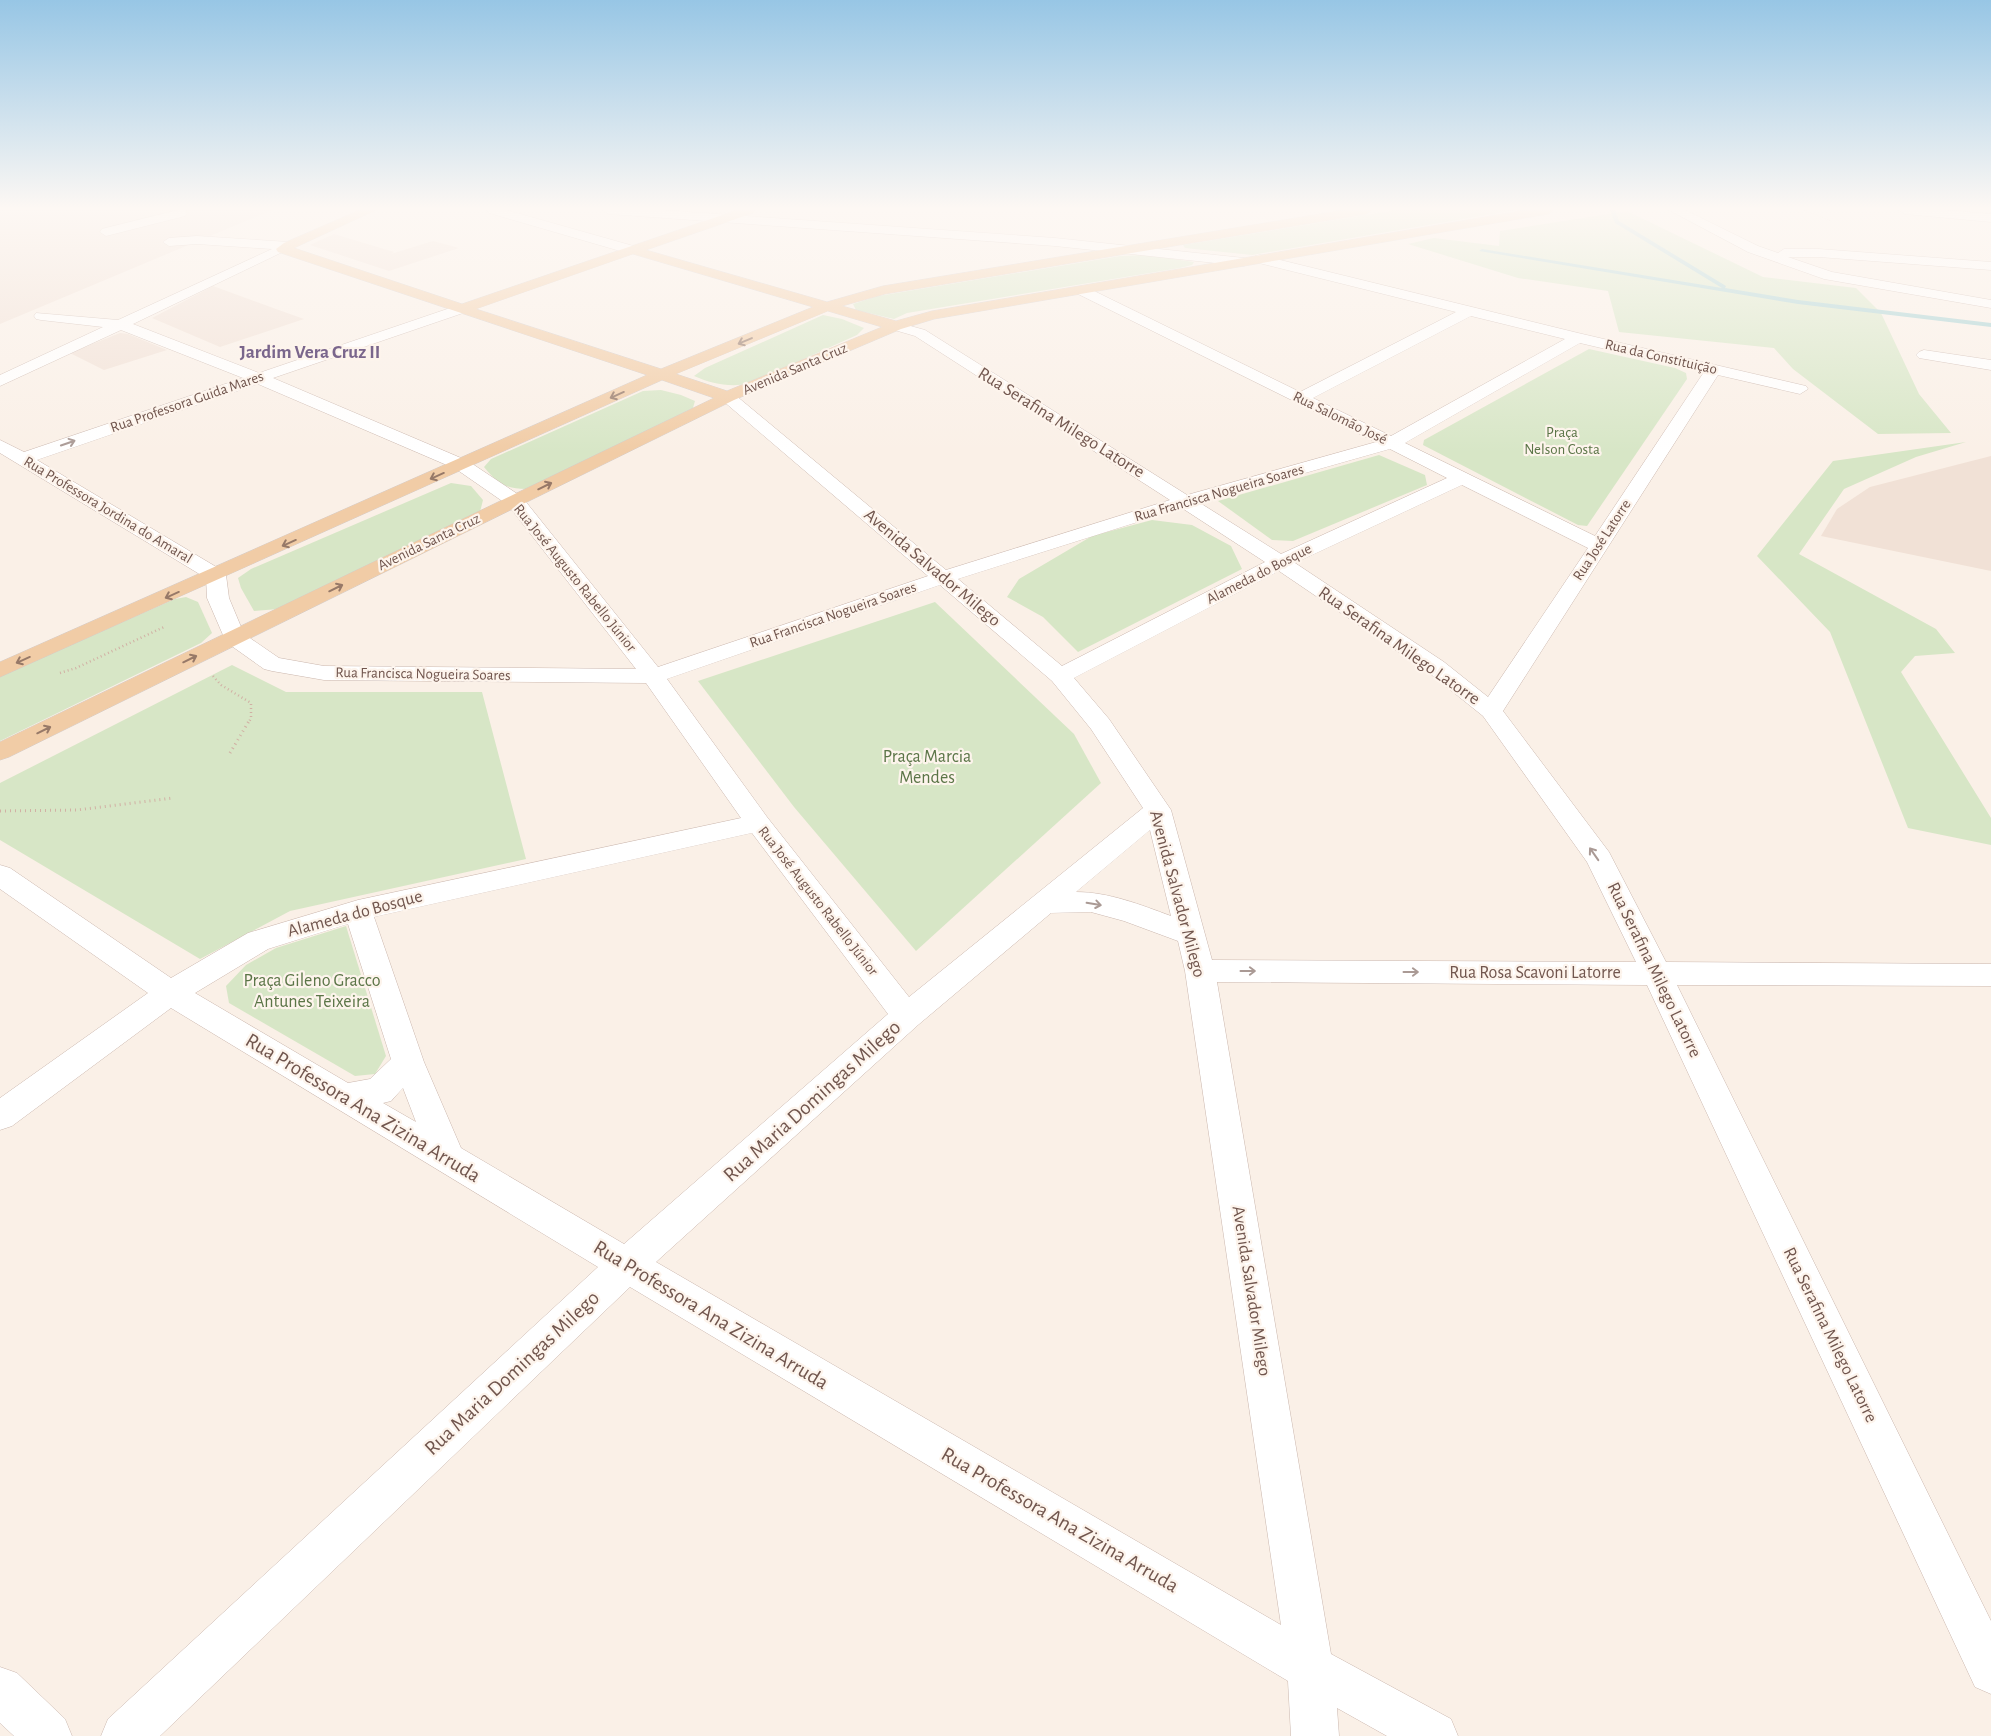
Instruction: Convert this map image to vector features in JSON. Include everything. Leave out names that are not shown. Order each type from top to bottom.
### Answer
[{"type":"main road","name":"Avenida Salvador Milego","points":[[406,291],[728,397]]},
{"type":"main road","name":"Rua Professora Guida Mares","points":[[461,309],[513,291]]},
{"type":"main road","name":"Rua Serafina Milego Latorre","points":[[775,291],[896,326]]},
{"type":"main road","points":[[0,670],[661,375],[827,306],[879,291]]},
{"type":"main road","name":"Avenida Santa Cruz","points":[[0,752],[728,397],[896,326],[932,315],[1075,291]]},
{"type":"street","points":[[0,380],[194,291]]},
{"type":"street","name":"Rua Salomão José","points":[[1083,291],[1598,545]]},
{"type":"street","name":"Rua da Constituição","points":[[1389,291],[1578,338],[1800,389]]},
{"type":"street","points":[[1916,291],[1991,304]]},
{"type":"street","name":"Rua Professora Guida Mares","points":[[21,459],[461,309]]},
{"type":"street","points":[[1300,398],[1469,311]]},
{"type":"street","name":"Rua José Augusto Rabello Júnior","points":[[41,316],[121,325],[258,378],[462,465],[515,501],[654,676],[758,823],[907,1016]]},
{"type":"street","name":"Rua Serafina Milego Latorre","points":[[896,326],[920,333],[1186,501],[1436,667],[1491,712],[1599,859],[1657,974],[1991,1670]]},
{"type":"street","name":"Rua Francisca Nogueira Soares","points":[[234,637],[272,664],[324,673],[654,676],[944,577],[1186,501],[1392,443],[1578,338]]},
{"type":"street","points":[[1924,355],[1991,365]]},
{"type":"street","name":"Rua José Latorre","points":[[1491,712],[1714,369]]},
{"type":"street","name":"Avenida Salvador Milego","points":[[728,397],[1060,676],[1100,724],[1158,810],[1200,971],[1310,1668],[1314,1736]]},
{"type":"street","name":"Rua Professora Jordina do Amaral","points":[[0,445],[216,575]]},
{"type":"street","name":"Alameda do Bosque","points":[[1060,676],[1280,562],[1462,478]]},
{"type":"street","points":[[216,575],[218,598],[234,637]]},
{"type":"street","name":"Rua Maria Domingas Milego","points":[[125,1736],[627,1265],[907,1016],[1158,810]]},
{"type":"street","name":"Alameda do Bosque","points":[[0,1116],[170,993],[258,941],[358,910],[758,823]]},
{"type":"street","name":"Rua Professora Ana Zizina Arruda","points":[[0,875],[170,993],[343,1097],[1310,1668],[1434,1736]]},
{"type":"street","points":[[1045,903],[1091,902],[1131,912],[1191,935]]},
{"type":"street","points":[[358,910],[408,1062],[448,1158]]},
{"type":"street","name":"Rua Rosa Scavoni Latorre","points":[[1200,971],[1991,975]]},
{"type":"street","points":[[343,1097],[379,1091],[408,1062]]},
{"type":"street","points":[[0,1690],[48,1736]]},
{"type":"path","points":[[197,656],[221,685],[250,703],[250,718],[230,753]]},
{"type":"path","points":[[0,810],[77,810],[173,798]]},
{"type":"shaded area","points":[[0,291],[79,291],[0,324]]},
{"type":"shaded area","points":[[203,291],[227,291],[304,319],[220,347],[152,318]]},
{"type":"shaded area","points":[[120,333],[128,334],[167,350],[104,370],[70,353]]},
{"type":"shaded area","points":[[1991,456],[1991,571],[1821,536],[1837,509],[1870,487]]},
{"type":"green space","points":[[908,291],[1040,291],[907,313],[894,319],[856,310],[853,304],[878,296]]},
{"type":"green space","points":[[1608,291],[1859,291],[1881,313],[1919,394],[1951,433],[1878,434],[1793,369],[1774,348],[1619,332]]},
{"type":"green space","points":[[823,315],[842,319],[864,328],[857,335],[748,384],[720,384],[694,376],[705,368]]},
{"type":"green space","name":"Praça Nelson Costa","points":[[1589,349],[1675,368],[1686,373],[1687,379],[1587,526],[1578,525],[1423,445],[1424,440]]},
{"type":"green space","points":[[661,390],[695,401],[692,411],[526,489],[512,488],[502,484],[484,467],[491,459],[643,391]]},
{"type":"green space","points":[[1966,442],[1916,457],[1844,489],[1799,554],[1936,629],[1955,653],[1915,656],[1901,672],[1991,818],[1991,845],[1908,828],[1830,632],[1757,556],[1833,461]]},
{"type":"green space","points":[[1379,455],[1425,475],[1427,485],[1293,541],[1272,540],[1218,501]]},
{"type":"green space","points":[[451,483],[471,486],[483,500],[480,512],[278,609],[254,611],[241,588],[238,578],[251,569]]},
{"type":"green space","points":[[1152,520],[1192,525],[1231,546],[1242,569],[1078,652],[1043,617],[1007,597],[1019,579],[1092,536]]},
{"type":"green space","points":[[186,597],[198,602],[212,633],[201,643],[0,741],[0,676],[175,599]]},
{"type":"green space","name":"Praça Marcia Mendes","points":[[935,602],[1074,734],[1101,783],[916,951],[794,807],[698,681]]},
{"type":"green space","points":[[232,665],[286,692],[482,692],[526,859],[290,911],[200,959],[0,840],[0,783]]},
{"type":"green space","name":"Praça Gileno Gracco Antunes Teixeira","points":[[346,926],[386,1056],[375,1074],[355,1076],[229,1003],[226,986],[246,965],[276,948]]},
{"type":"waterway","points":[[1730,291],[1798,302],[1991,325]]},
{"type":"district","name":"Jardim Vera Cruz II","points":[[310,352]]}]
